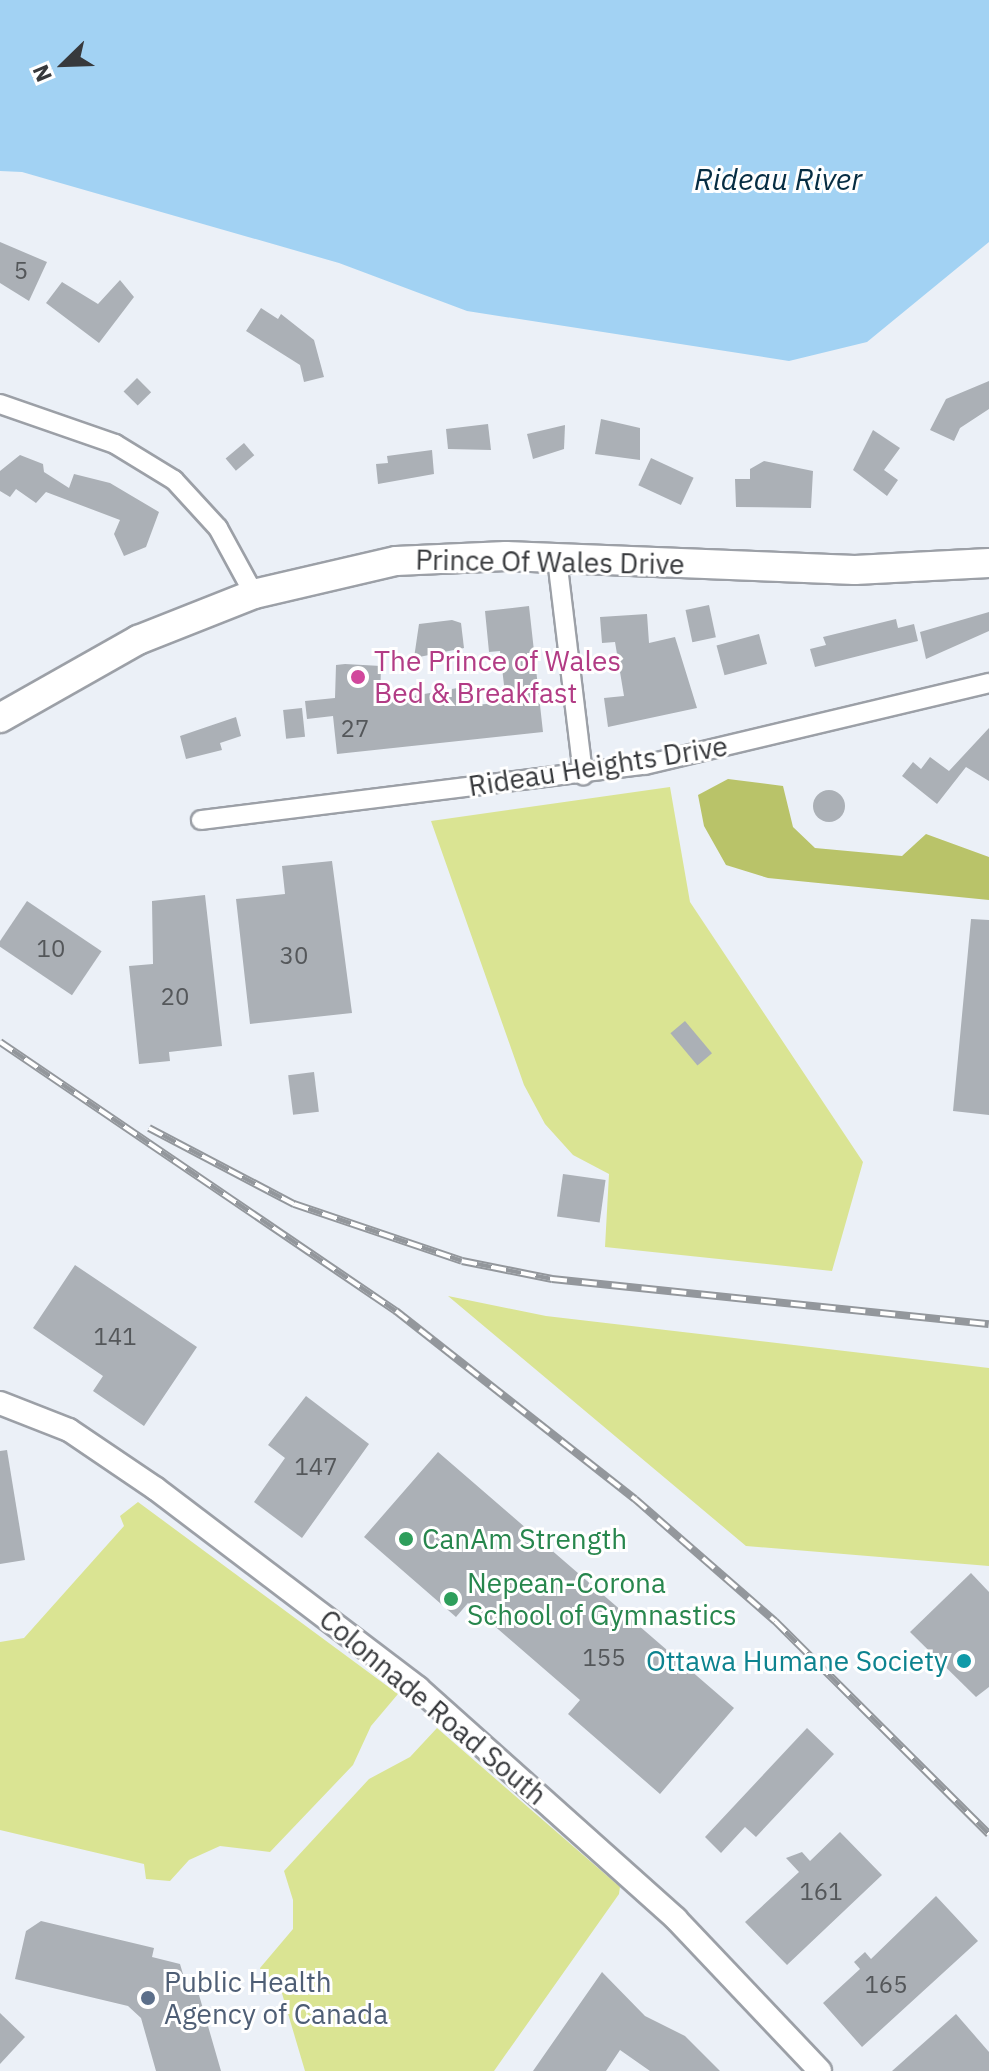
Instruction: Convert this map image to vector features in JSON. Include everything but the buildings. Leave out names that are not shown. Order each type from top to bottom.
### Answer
[{"type":"main road","name":"Prince Of Wales Drive","points":[[0,718],[138,640],[254,594],[396,561],[557,559],[855,570],[989,563]]},
{"type":"street","points":[[0,404],[115,444],[174,480],[218,528],[254,594]]},
{"type":"street","points":[[557,559],[583,775]]},
{"type":"street","name":"Rideau Heights Drive","points":[[201,820],[583,775],[989,683]]},
{"type":"street","name":"Colonnade Road South","points":[[0,1403],[69,1430],[156,1489],[418,1688],[676,1919],[820,2071]]},
{"type":"green space","points":[[728,779],[783,786],[793,827],[815,848],[902,856],[926,834],[989,857],[989,900],[768,878],[726,865],[704,826],[698,795]]},
{"type":"green space","points":[[670,787],[690,902],[863,1162],[832,1271],[605,1247],[609,1174],[573,1155],[545,1124],[524,1085],[431,821]]},
{"type":"green space","points":[[448,1296],[546,1316],[989,1368],[989,1566],[746,1546]]},
{"type":"green space","points":[[138,1502],[398,1694],[371,1726],[353,1765],[270,1852],[220,1846],[189,1860],[170,1881],[146,1879],[144,1864],[0,1830],[0,1642],[24,1638],[124,1526],[120,1516]]},
{"type":"green space","points":[[437,1728],[620,1887],[619,1894],[494,2071],[305,2071],[281,1990],[267,1994],[260,1968],[293,1929],[293,1900],[284,1871],[369,1779],[410,1757]]},
{"type":"water","name":"Rideau River","points":[[0,0],[989,0],[989,242],[867,342],[789,361],[467,311],[339,263],[22,172],[0,171]]},
{"type":"railway","points":[[0,1042],[396,1311],[635,1499],[775,1621],[989,1834]]},
{"type":"railway","points":[[149,1128],[294,1204],[462,1261],[552,1279],[989,1324]]},
{"type":"place","name":"The Prince of Wales Bed & Breakfast","points":[[358,677]]},
{"type":"place","name":"CanAm Strength","points":[[406,1539]]},
{"type":"place","name":"Nepean-Corona School of Gymnastics","points":[[451,1599]]},
{"type":"place","name":"Ottawa Humane Society","points":[[964,1661]]},
{"type":"place","name":"Public Health Agency of Canada","points":[[148,1998]]}]
